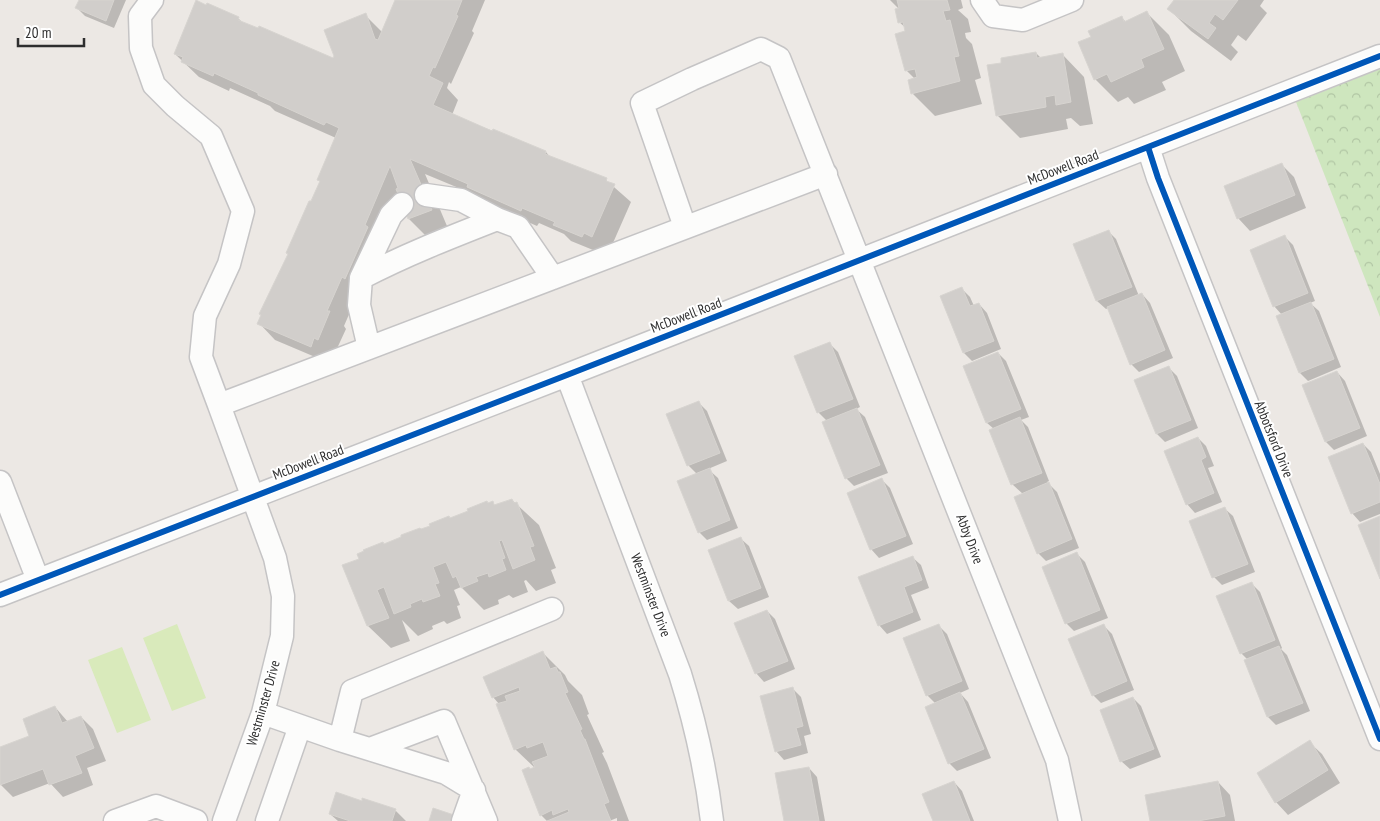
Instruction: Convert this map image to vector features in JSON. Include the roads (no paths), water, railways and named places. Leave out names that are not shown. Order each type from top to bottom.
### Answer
[{"type":"street","name":"Westminster Drive","points":[[152,0],[140,16],[141,48],[154,84],[175,106],[211,136],[243,210],[229,264],[206,316],[201,356],[274,558],[283,596],[282,636],[263,713],[224,821]]},
{"type":"street","points":[[982,0],[993,16],[1022,20],[1072,0]]},
{"type":"street","name":"Abby Drive","points":[[685,228],[642,103],[761,49],[779,58],[826,174],[1057,760],[1070,821]]},
{"type":"street","name":"McDowell Road","points":[[0,595],[1380,56]]},
{"type":"street","name":"Abbotsford Drive","points":[[1148,148],[1158,178],[1380,740]]},
{"type":"street","points":[[220,405],[826,174]]},
{"type":"street","points":[[426,195],[461,200],[497,220],[518,227],[553,278]]},
{"type":"street","points":[[369,348],[359,305],[361,278],[391,215],[402,204]]},
{"type":"street","points":[[361,278],[402,257],[497,220]]},
{"type":"street","name":"Westminster Drive","points":[[567,375],[680,674],[692,713],[704,764],[712,821]]},
{"type":"street","points":[[2,493],[38,580]]},
{"type":"street","points":[[340,740],[352,691],[552,609]]},
{"type":"street","points":[[263,713],[340,740],[446,773],[474,790]]},
{"type":"street","points":[[370,749],[444,721],[486,821]]},
{"type":"street","points":[[267,821],[300,726]]},
{"type":"street","points":[[463,821],[474,790]]},
{"type":"street","points":[[115,821],[156,806],[196,821]]}]
